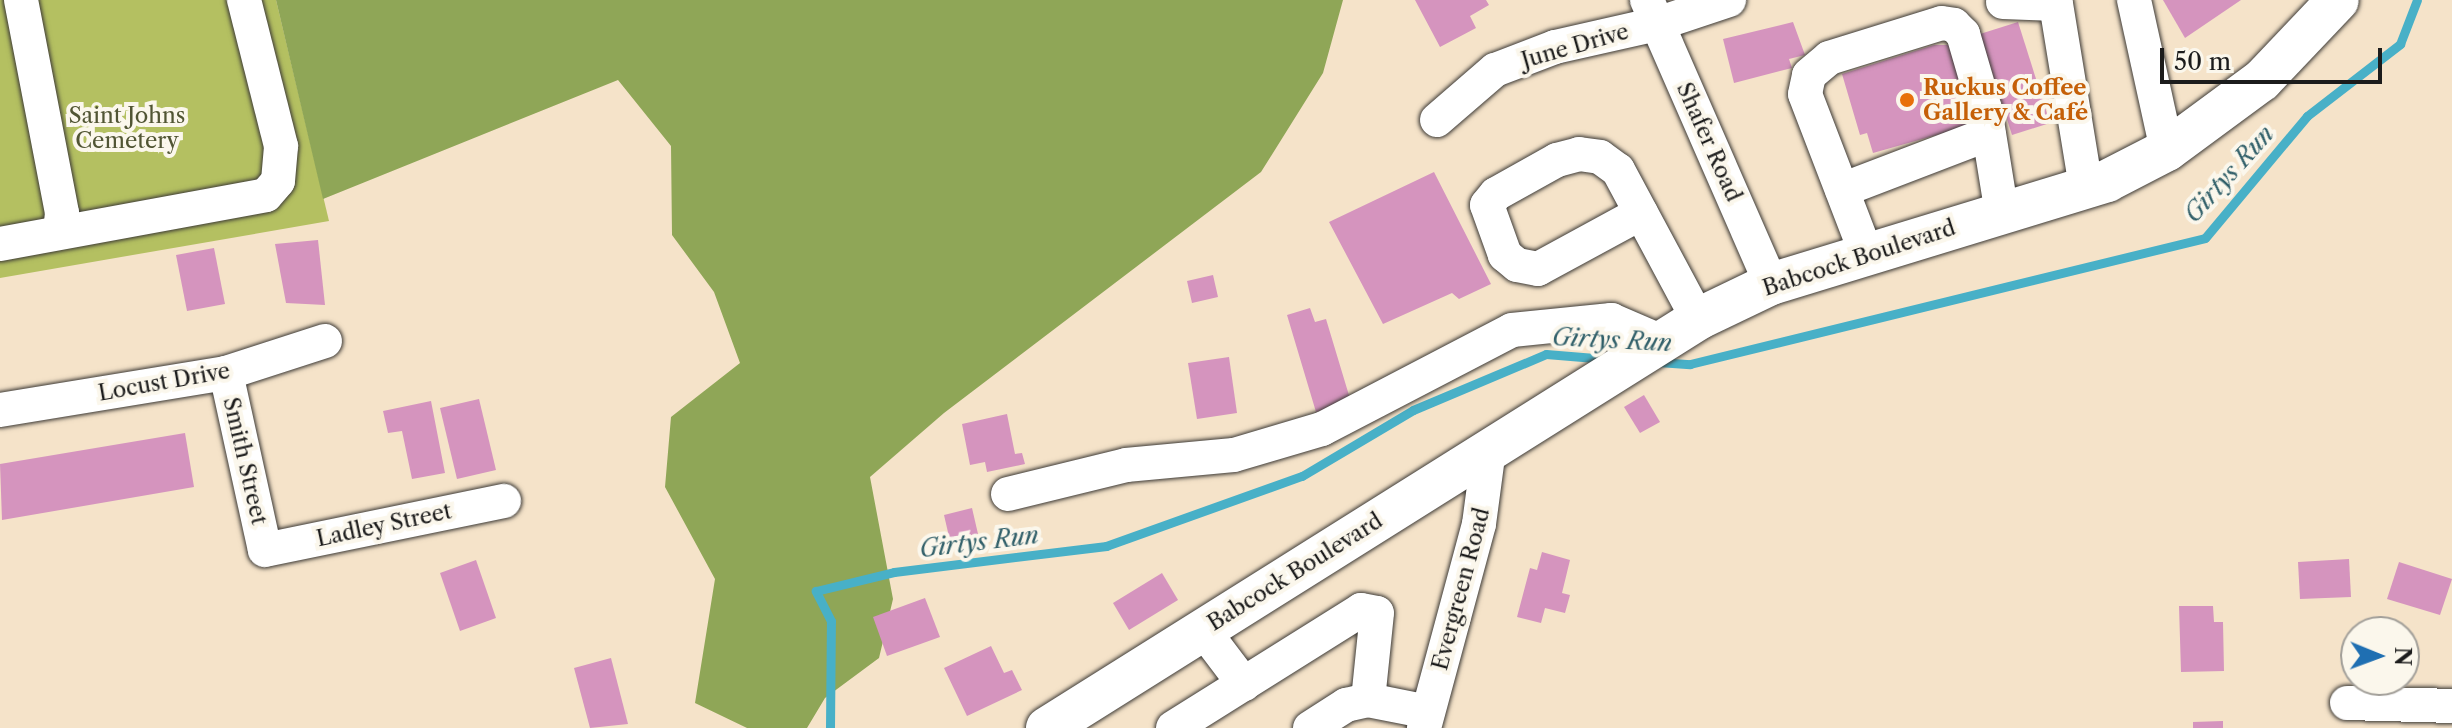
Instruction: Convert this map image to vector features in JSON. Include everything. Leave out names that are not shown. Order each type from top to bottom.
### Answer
[{"type":"main road","name":"Babcock Boulevard","points":[[1047,728],[1698,319],[1771,284],[2086,188],[2167,150],[2262,80],[2322,7]]},
{"type":"street","points":[[21,0],[62,213],[60,231]]},
{"type":"street","points":[[0,244],[266,195],[278,181],[281,146],[244,0]]},
{"type":"street","name":"June Drive","points":[[1437,120],[1495,70],[1652,12],[1729,0]]},
{"type":"street","points":[[2134,0],[2167,150]]},
{"type":"street","points":[[2003,2],[2056,4],[2086,188]]},
{"type":"street","name":"Shafer Road","points":[[1652,12],[1771,284]]},
{"type":"street","points":[[1866,253],[1805,94],[1809,75],[1829,58],[1942,23],[1954,25],[1963,34],[1989,134],[2002,214]]},
{"type":"street","points":[[1842,190],[1989,134]]},
{"type":"street","points":[[1641,213],[1698,319]]},
{"type":"street","points":[[1008,494],[1126,465],[1234,455],[1322,429],[1512,330],[1611,320],[1652,346]]},
{"type":"street","name":"Locust Drive","points":[[0,410],[226,373],[325,341]]},
{"type":"street","name":"Smith Street","points":[[226,373],[265,550]]},
{"type":"street","name":"Evergreen Road","points":[[1426,720],[1479,524],[1489,449]]},
{"type":"street","name":"Ladley Street","points":[[265,550],[504,501]]},
{"type":"street","points":[[1173,728],[1361,610],[1377,613],[1368,700]]},
{"type":"street","points":[[1203,630],[1244,684]]},
{"type":"street","points":[[1320,725],[1368,700],[1426,720]]},
{"type":"street","points":[[2347,703],[2452,706]]},
{"type":"green space","name":"Saint Johns Cemetery","points":[[0,0],[276,0],[329,221],[0,278]]},
{"type":"green space","points":[[276,0],[1343,0],[1323,73],[1261,172],[944,413],[870,477],[893,599],[879,658],[825,698],[807,728],[747,728],[695,703],[715,579],[665,487],[671,417],[740,363],[714,292],[672,235],[671,146],[618,80],[323,199]]},
{"type":"building","points":[[1415,0],[1486,0],[1489,5],[1470,16],[1476,28],[1440,47]]},
{"type":"building","points":[[2163,0],[2241,0],[2185,38]]},
{"type":"building","points":[[1793,22],[1805,55],[1789,59],[1792,68],[1734,83],[1723,39]]},
{"type":"building","points":[[2018,22],[2050,123],[2012,135],[1980,34]]},
{"type":"building","name":"Ruckus Coffee Gallery & Café","points":[[1934,45],[1950,45],[1972,125],[1873,153],[1867,133],[1860,135],[1842,74]]},
{"type":"building","points":[[1434,172],[1491,284],[1459,299],[1452,293],[1383,324],[1329,222]]},
{"type":"building","points":[[318,240],[325,305],[286,303],[275,244]]},
{"type":"building","points":[[214,248],[225,304],[187,311],[176,255]]},
{"type":"building","points":[[1213,275],[1218,297],[1192,303],[1187,281]]},
{"type":"building","points":[[1310,308],[1315,322],[1326,319],[1351,402],[1316,412],[1287,315]]},
{"type":"building","points":[[1229,357],[1237,413],[1197,419],[1188,363]]},
{"type":"building","points":[[1644,395],[1660,422],[1640,433],[1624,407]]},
{"type":"building","points":[[479,399],[496,470],[457,479],[440,408]]},
{"type":"building","points":[[431,401],[445,473],[412,479],[402,431],[388,433],[383,411]]},
{"type":"building","points":[[1007,414],[1015,454],[1022,453],[1025,464],[987,472],[985,462],[970,465],[962,424]]},
{"type":"building","points":[[185,433],[194,487],[2,520],[0,464]]},
{"type":"building","points":[[972,508],[978,534],[950,541],[944,515]]},
{"type":"building","points":[[1542,552],[1570,560],[1562,593],[1570,595],[1565,613],[1545,608],[1541,623],[1517,617],[1530,568],[1537,570]]},
{"type":"building","points":[[2349,559],[2351,597],[2300,599],[2298,562]]},
{"type":"building","points":[[476,560],[496,618],[460,631],[440,573]]},
{"type":"building","points":[[2399,562],[2452,579],[2440,615],[2387,599]]},
{"type":"building","points":[[1162,573],[1178,600],[1129,630],[1113,603]]},
{"type":"building","points":[[925,598],[940,637],[887,656],[873,617]]},
{"type":"building","points":[[2179,606],[2213,606],[2214,622],[2223,622],[2224,671],[2181,672]]},
{"type":"building","points":[[991,646],[1004,673],[1012,670],[1022,690],[967,716],[944,668]]},
{"type":"building","points":[[611,658],[628,724],[590,728],[574,668]]},
{"type":"building","points":[[2223,721],[2223,728],[2193,728],[2193,722]]},
{"type":"waterway","name":"Girtys Run","points":[[1658,362],[1690,364],[2205,238],[2307,116],[2400,44],[2417,0]]},
{"type":"waterway","name":"Girtys Run","points":[[830,728],[831,621],[816,591],[894,572],[1106,546],[1302,476],[1413,410],[1546,354],[1607,359]]},
{"type":"place","name":"Ruckus Coffee Gallery & Café","points":[[1907,100]]}]
